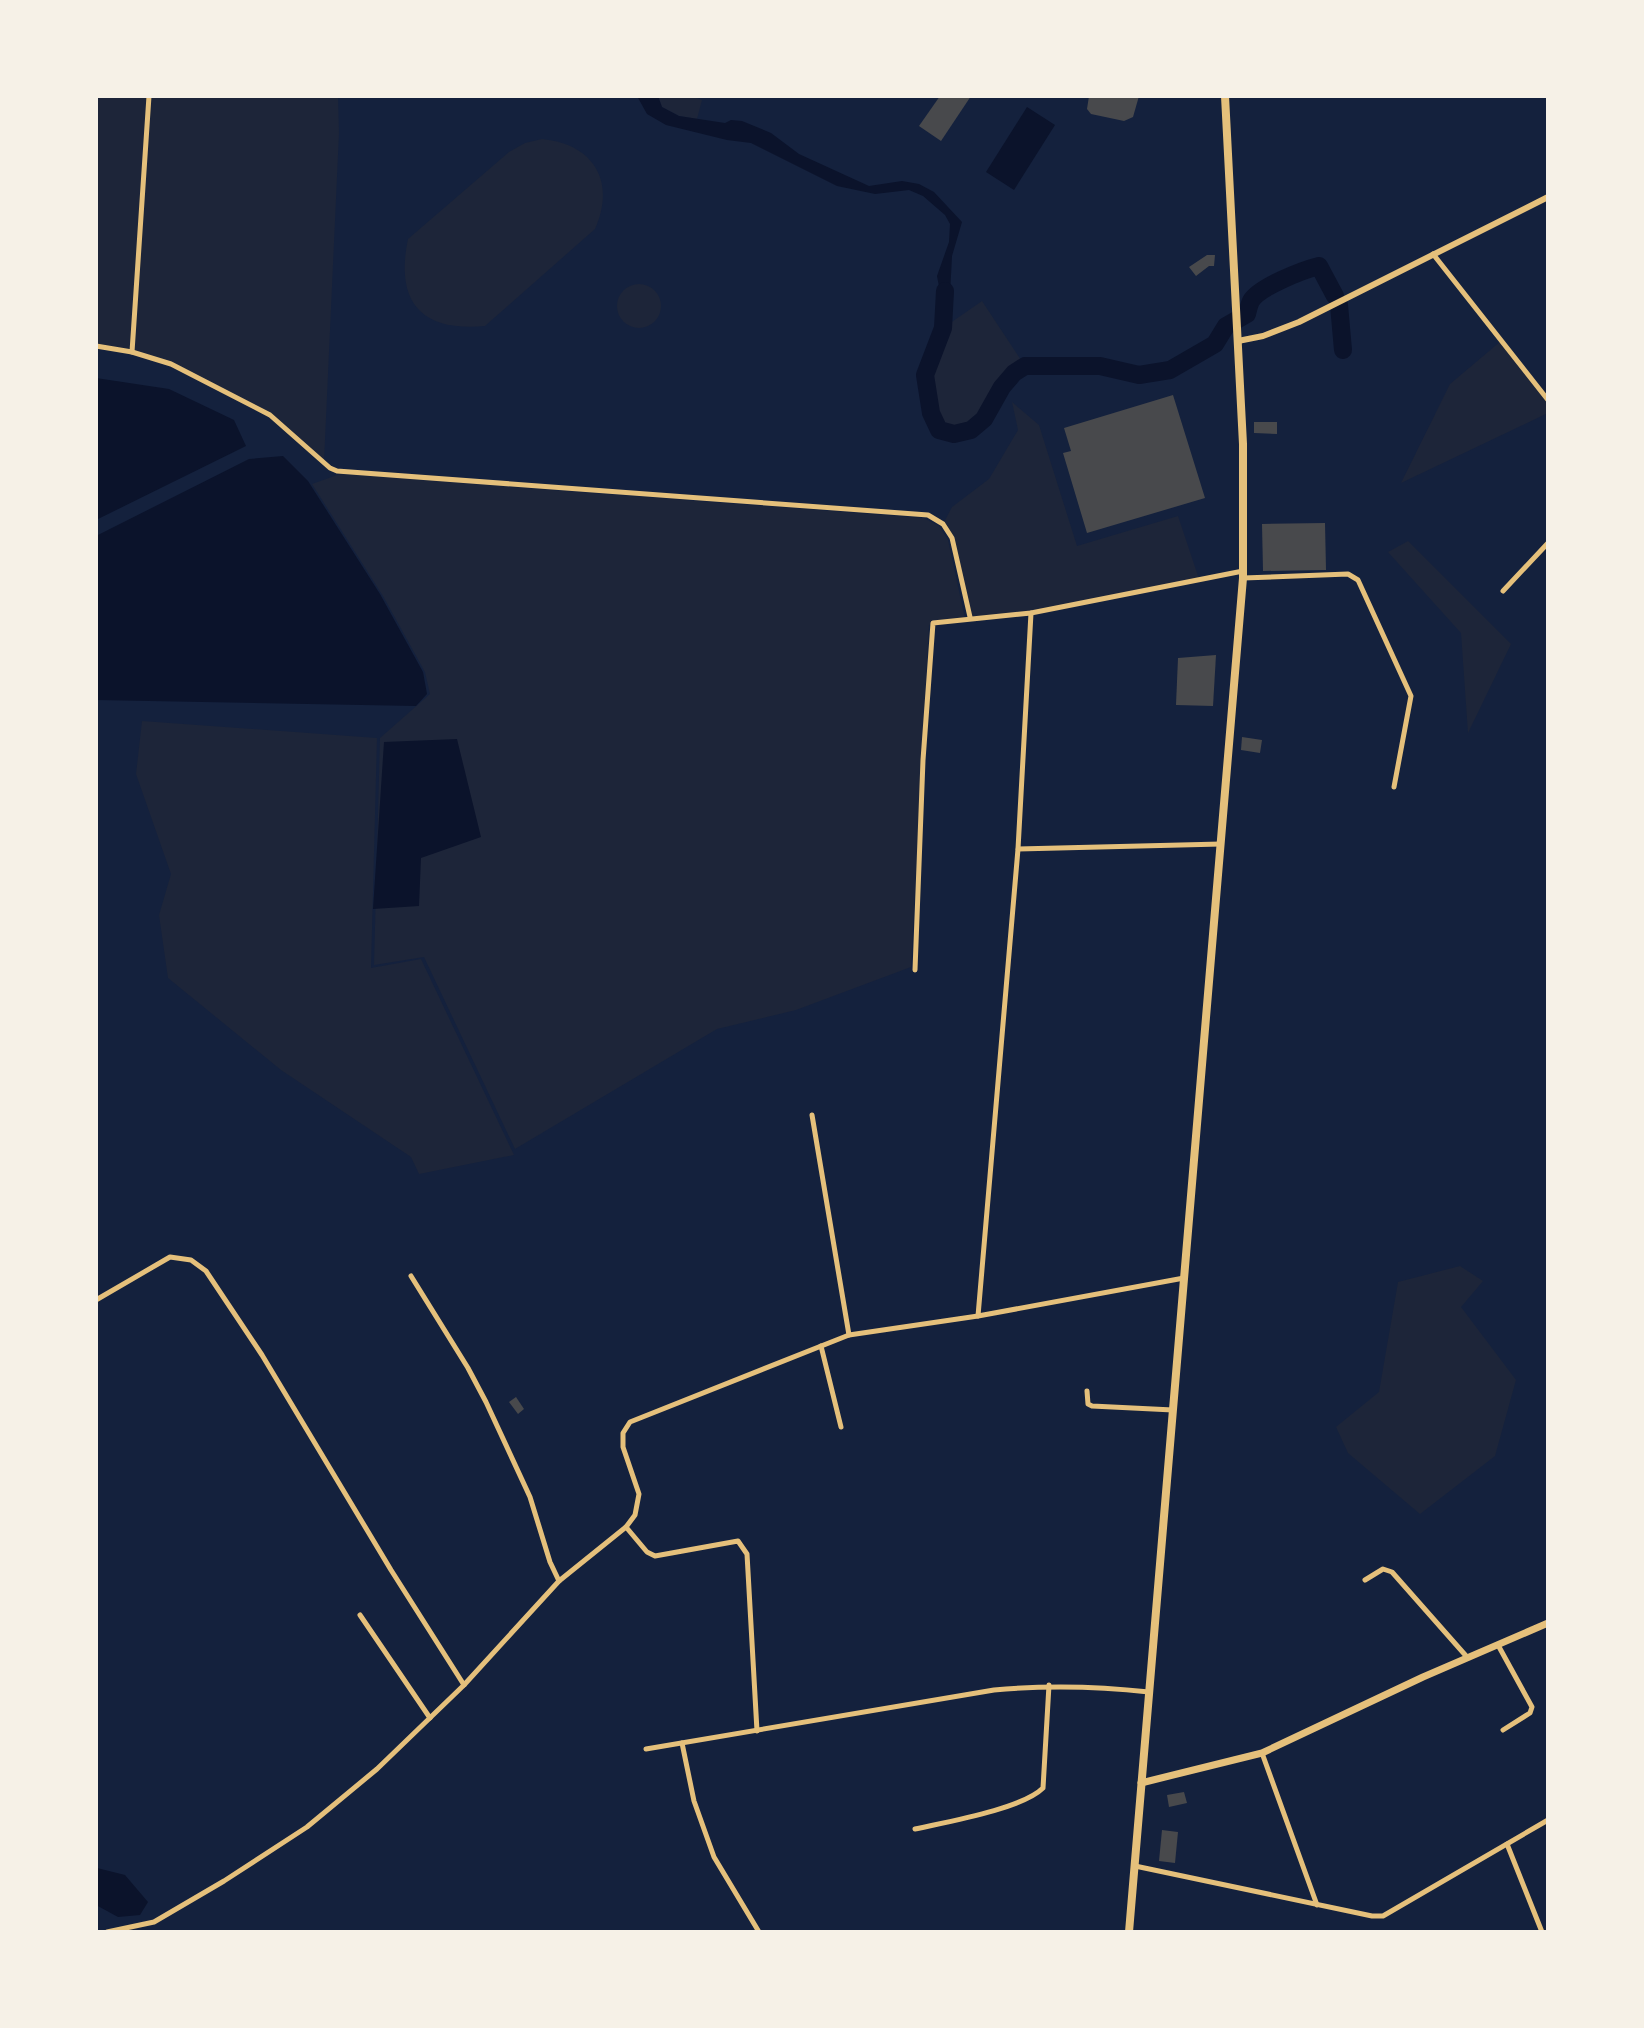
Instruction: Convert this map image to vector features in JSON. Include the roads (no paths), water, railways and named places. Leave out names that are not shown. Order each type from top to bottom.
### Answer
[{"type":"main road","points":[[1129,1932],[1243,574],[1244,488],[1238,328],[1225,96]]},
{"type":"main road","points":[[1141,1783],[1262,1753],[1467,1657],[1548,1623]]},
{"type":"street","points":[[132,352],[149,96]]},
{"type":"street","points":[[1238,341],[1278,331],[1548,197]]},
{"type":"street","points":[[1433,254],[1548,400]]},
{"type":"street","points":[[96,346],[132,352],[171,364],[270,415],[337,471],[928,515],[943,524],[952,538],[970,617]]},
{"type":"street","points":[[1503,591],[1548,543]]},
{"type":"street","points":[[915,970],[923,760],[933,623],[1031,613],[1243,574],[1348,574],[1358,580],[1411,696],[1394,787]]},
{"type":"street","points":[[978,1316],[1018,849],[1031,613]]},
{"type":"street","points":[[1018,849],[1222,844]]},
{"type":"street","points":[[812,1115],[849,1335]]},
{"type":"street","points":[[96,1300],[170,1257],[191,1260],[206,1271],[262,1355],[464,1685]]},
{"type":"street","points":[[411,1276],[486,1402],[530,1497],[559,1581]]},
{"type":"street","points":[[107,1932],[154,1922],[295,1835],[377,1769],[464,1685],[559,1581],[626,1527],[635,1515],[639,1494],[623,1447],[623,1433],[630,1422],[849,1335],[978,1316],[1185,1278]]},
{"type":"street","points":[[821,1346],[841,1427]]},
{"type":"street","points":[[1087,1391],[1088,1404],[1092,1406],[1174,1410]]},
{"type":"street","points":[[626,1527],[647,1552],[655,1556],[738,1541],[744,1546],[747,1554],[757,1731]]},
{"type":"street","points":[[1365,1580],[1383,1569],[1392,1572],[1467,1657]]},
{"type":"street","points":[[360,1615],[430,1718]]},
{"type":"street","points":[[1497,1644],[1532,1707],[1530,1713],[1503,1730]]},
{"type":"street","points":[[915,1829],[973,1816],[1031,1796],[1043,1788],[1049,1685]]},
{"type":"street","points":[[646,1749],[994,1690],[1049,1685],[1149,1692]]},
{"type":"street","points":[[682,1743],[694,1801],[714,1857],[759,1932]]},
{"type":"street","points":[[1262,1753],[1317,1905]]},
{"type":"street","points":[[1135,1866],[1383,1916],[1548,1820]]},
{"type":"street","points":[[1507,1844],[1542,1932]]},
{"type":"waterway","points":[[945,291],[943,328],[925,375],[931,413],[939,430],[954,434],[971,430],[984,419],[1002,387],[1025,366],[1100,366],[1139,375],[1170,370],[1215,344],[1226,326],[1247,314],[1256,296],[1282,280],[1319,266],[1335,296]]},
{"type":"waterway","points":[[1339,305],[1343,350]]}]
